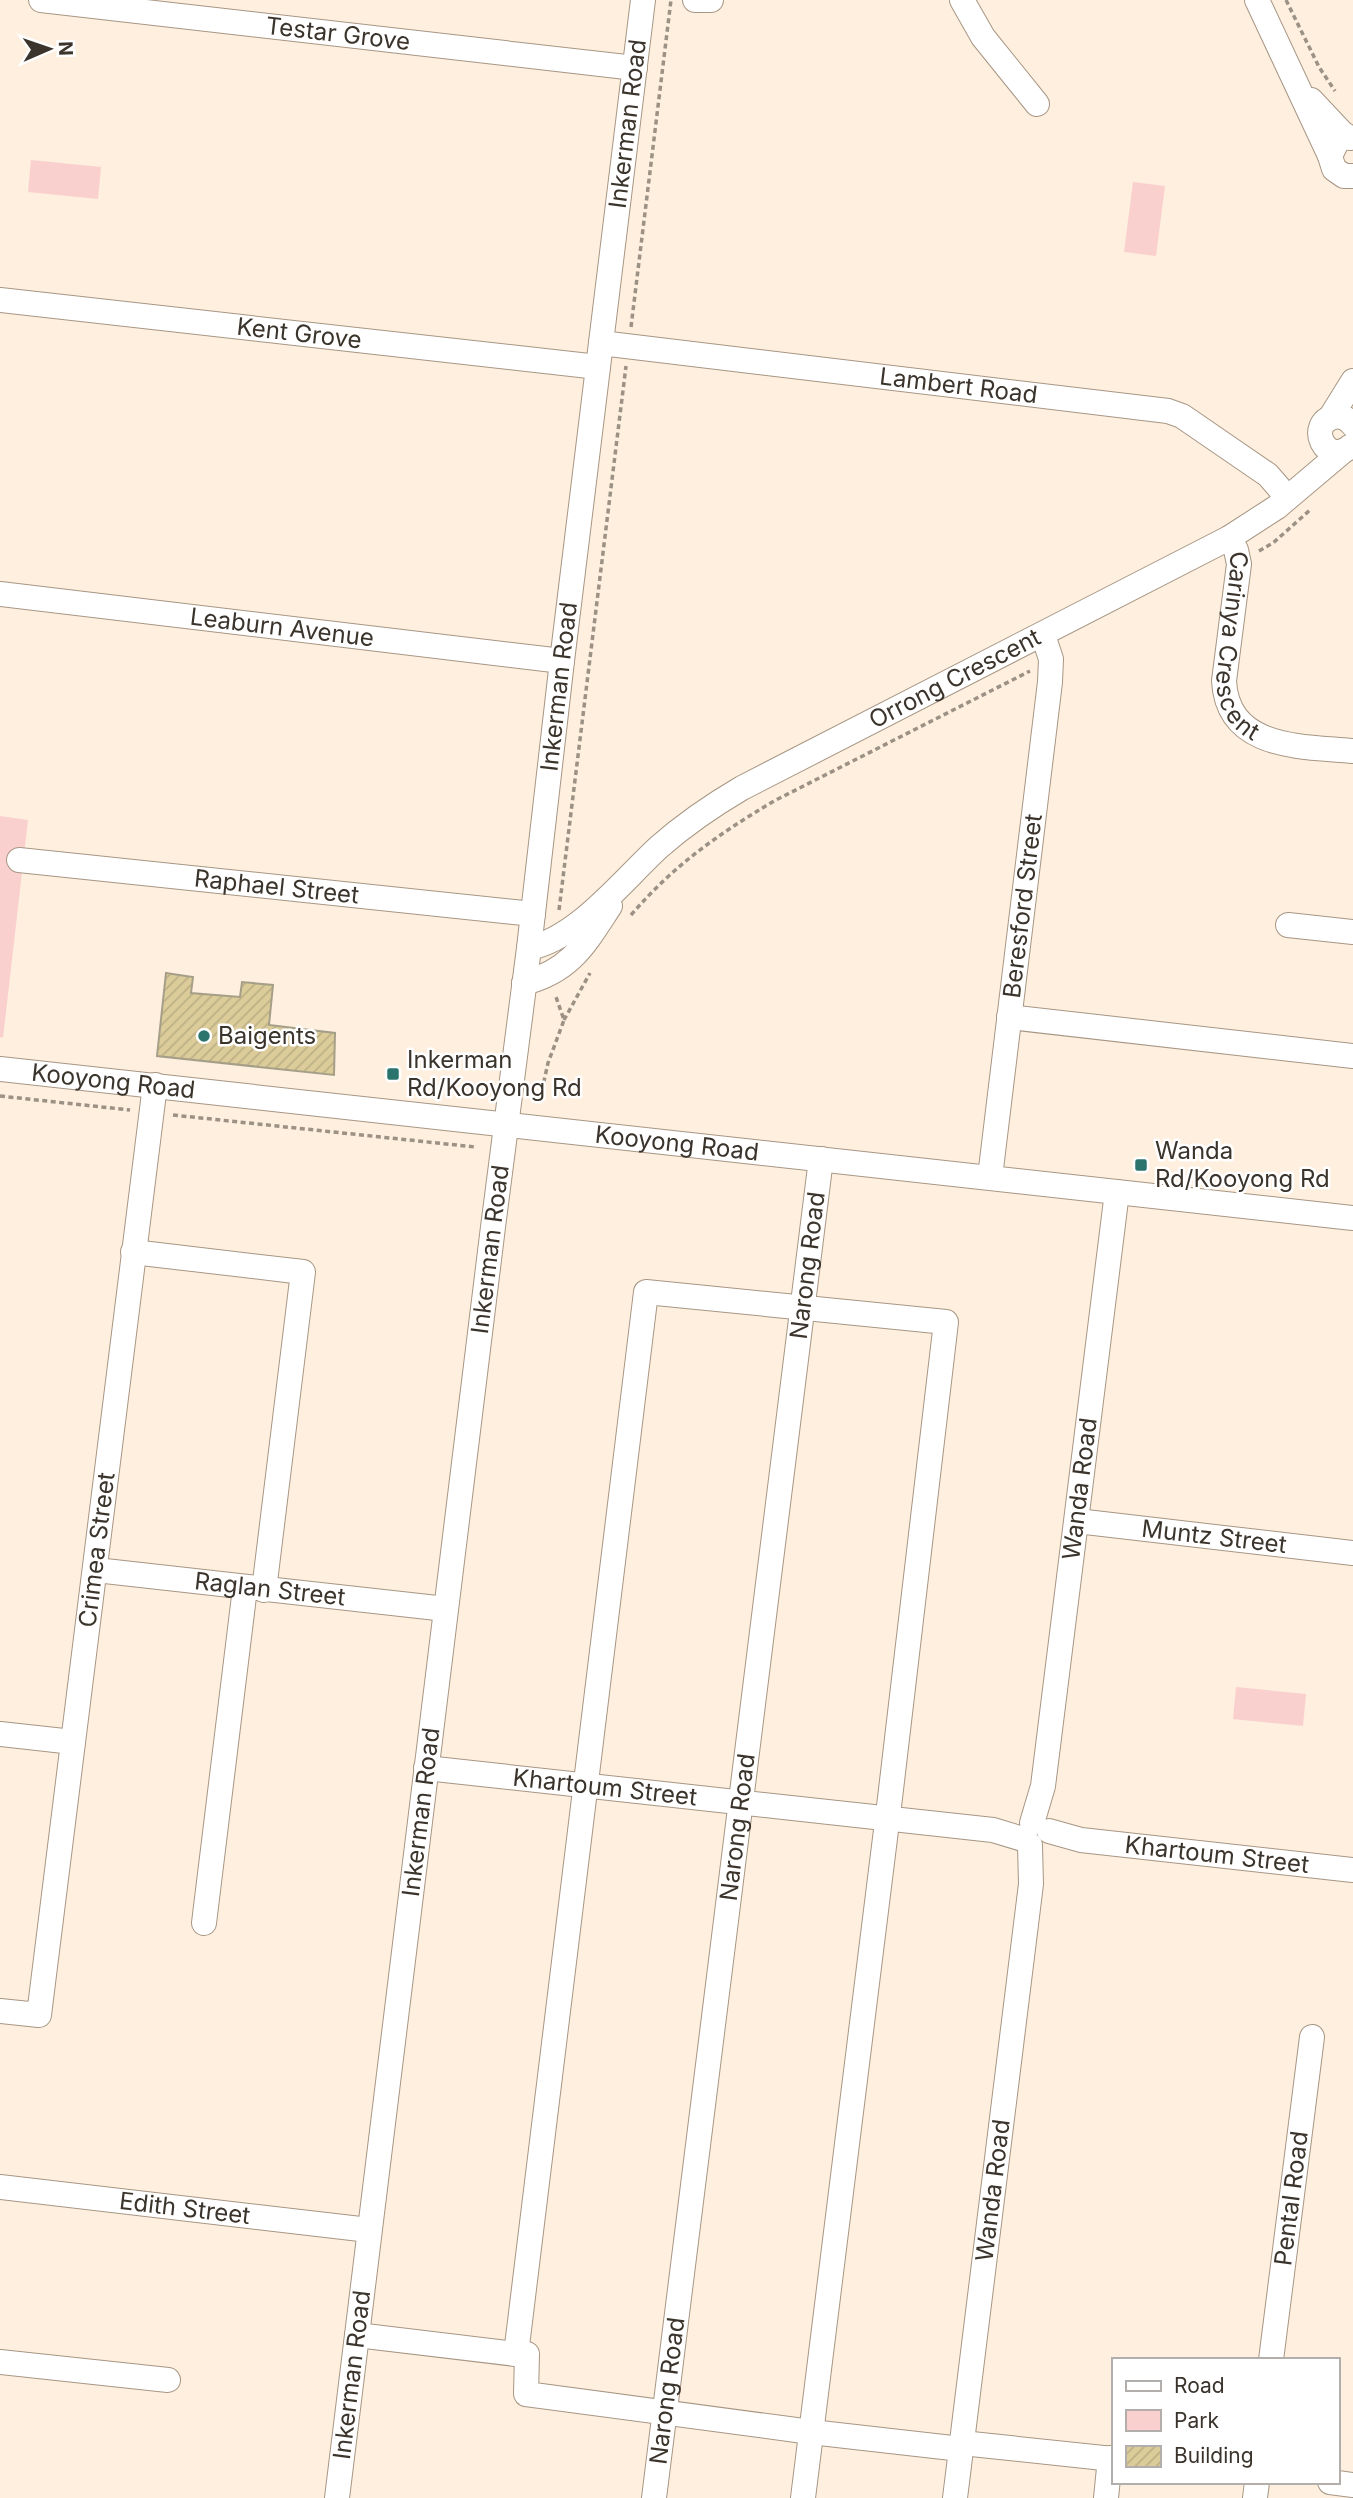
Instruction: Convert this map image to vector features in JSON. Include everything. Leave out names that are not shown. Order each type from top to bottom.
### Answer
[{"type":"street","name":"Testar Grove","points":[[41,0],[635,68]]},
{"type":"street","name":"Inkerman Road","points":[[337,2498],[529,948],[643,0]]},
{"type":"street","points":[[695,0],[711,0]]},
{"type":"street","points":[[962,0],[983,37],[1037,104]]},
{"type":"street","points":[[1257,0],[1344,174]]},
{"type":"street","points":[[1299,86],[1327,117],[1351,138]]},
{"type":"street","points":[[1344,174],[1336,143],[1351,138]]},
{"type":"street","name":"Kent Grove","points":[[0,300],[598,368]]},
{"type":"street","name":"Lambert Road","points":[[601,343],[1168,411],[1182,416],[1268,475],[1287,497]]},
{"type":"street","name":"Orrong Crescent","points":[[1287,497],[1293,481],[1334,428],[1353,381]]},
{"type":"street","points":[[1334,428],[1331,451],[1348,450]]},
{"type":"street","name":"Orrong Crescent","points":[[529,948],[544,945],[577,925],[688,823],[734,793],[1229,538],[1262,517],[1348,450]]},
{"type":"street","name":"Carinya Crescent","points":[[1229,538],[1236,550],[1239,564],[1224,681],[1224,694],[1231,710],[1244,726],[1265,739],[1281,744],[1353,751]]},
{"type":"street","name":"Leaburn Avenue","points":[[0,593],[562,661]]},
{"type":"street","name":"Beresford Street","points":[[990,1177],[1051,659],[1042,635]]},
{"type":"street","name":"Raphael Street","points":[[19,860],[533,914]]},
{"type":"street","name":"Orrong Crescent","points":[[524,983],[554,973],[577,954],[632,873]]},
{"type":"street","points":[[1288,925],[1353,932]]},
{"type":"street","points":[[1009,1017],[1353,1056]]},
{"type":"street","name":"Kooyong Road","points":[[0,1069],[1353,1218]]},
{"type":"street","name":"Crimea Street","points":[[0,2011],[40,2014],[155,1085]]},
{"type":"street","name":"Narong Road","points":[[654,2498],[821,1158]]},
{"type":"street","name":"Wanda Road","points":[[955,2498],[1117,1192]]},
{"type":"street","points":[[133,1252],[303,1272],[204,1923]]},
{"type":"street","points":[[516,2354],[646,1292],[946,1322],[888,1819],[803,2498]]},
{"type":"street","name":"Muntz Street","points":[[1077,1521],[1353,1553]]},
{"type":"street","name":"Raglan Street","points":[[96,1570],[446,1609]]},
{"type":"street","points":[[0,1734],[73,1742]]},
{"type":"street","name":"Khartoum Street","points":[[426,1768],[1353,1870]]},
{"type":"street","name":"Pental Road","points":[[1271,2358],[1311,2037]]},
{"type":"street","name":"Edith Street","points":[[0,2187],[369,2230]]},
{"type":"street","points":[[357,2334],[527,2354],[526,2394],[811,2432],[1112,2459],[1106,2498]]},
{"type":"street","points":[[0,2362],[168,2380]]},
{"type":"path","points":[[554,940],[671,0]]},
{"type":"path","points":[[1286,0],[1319,67],[1340,98]]},
{"type":"path","points":[[1239,564],[1273,542],[1316,503]]},
{"type":"path","points":[[623,924],[671,873],[721,833],[774,801],[1051,659]]},
{"type":"path","points":[[540,1099],[548,1063],[564,1020],[593,967]]},
{"type":"path","points":[[554,973],[554,990],[564,1020]]},
{"type":"path","points":[[0,1096],[475,1147]]},
{"type":"green space","points":[[31,160],[101,167],[98,199],[28,192]]},
{"type":"green space","points":[[1133,182],[1165,186],[1156,256],[1124,252]]},
{"type":"green space","points":[[0,816],[28,820],[3,1038],[0,1037]]},
{"type":"green space","points":[[1236,1687],[1306,1694],[1303,1726],[1233,1719]]},
{"type":"building","points":[[166,973],[193,977],[191,993],[240,997],[242,982],[273,985],[269,1025],[335,1033],[334,1075],[157,1056]]},
{"type":"place","name":"Baigents","points":[[204,1036]]},
{"type":"place","name":"Inkerman Rd/Kooyong Rd","points":[[393,1074]]},
{"type":"place","name":"Wanda Rd/Kooyong Rd","points":[[1141,1165]]}]
